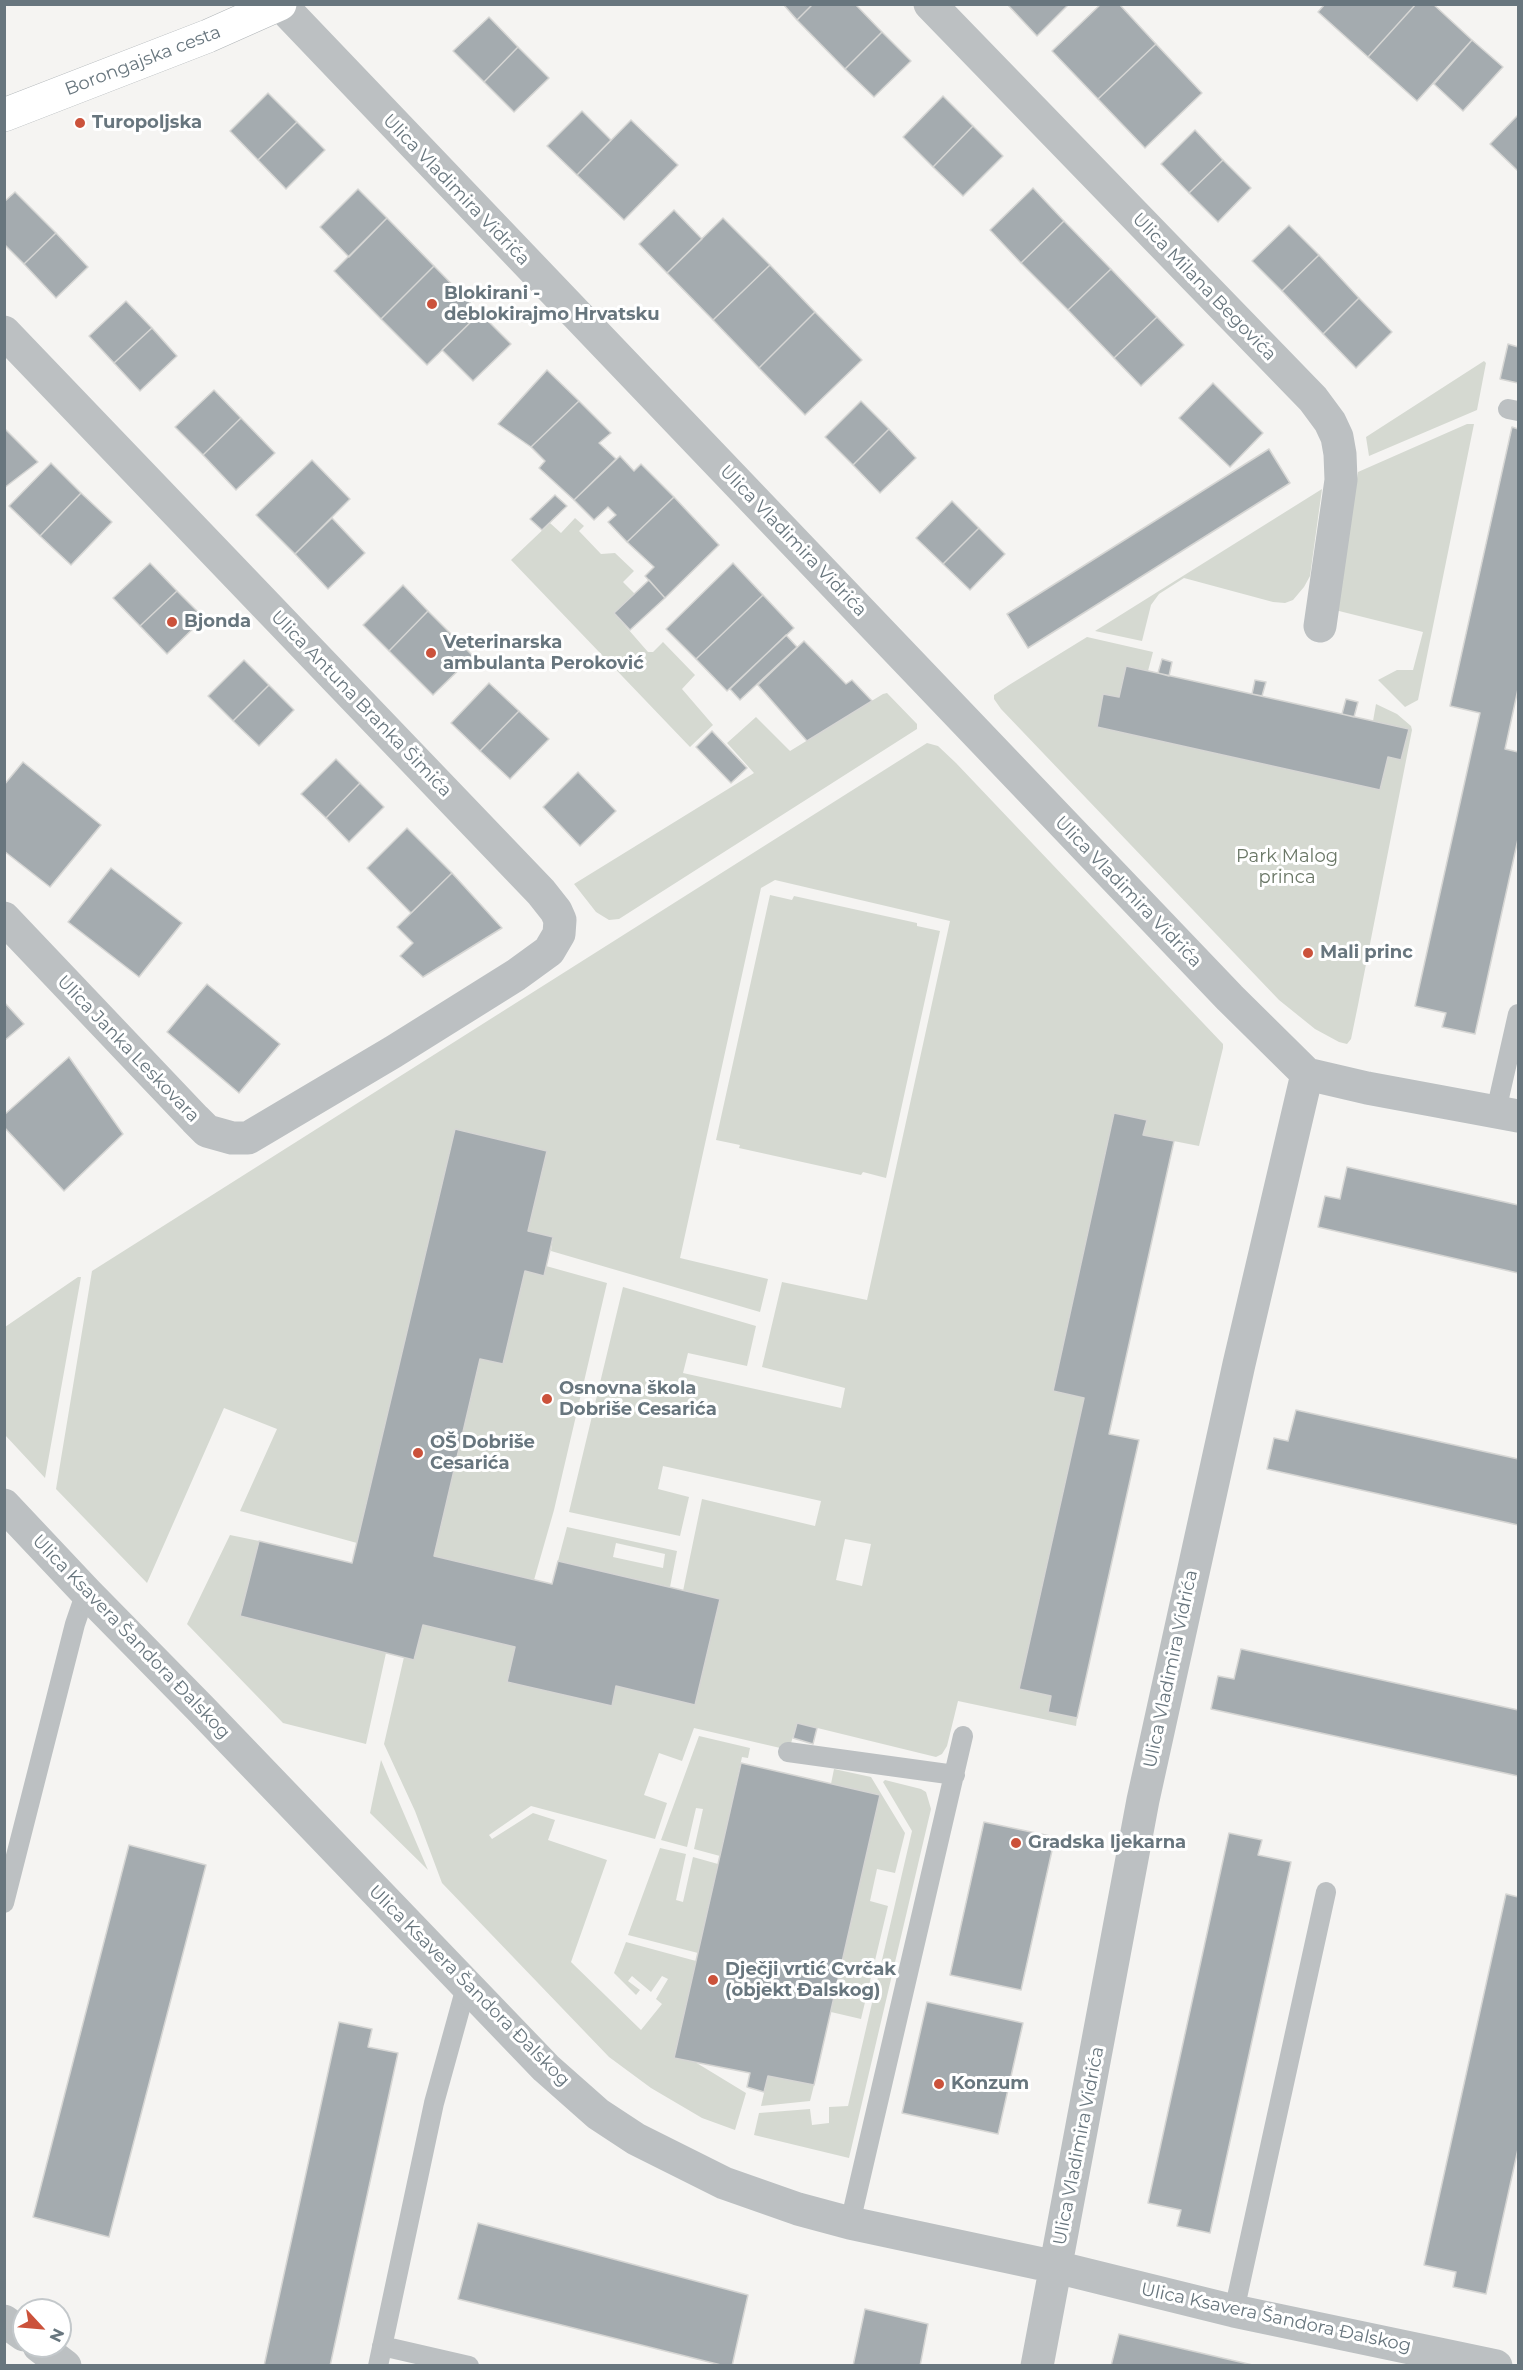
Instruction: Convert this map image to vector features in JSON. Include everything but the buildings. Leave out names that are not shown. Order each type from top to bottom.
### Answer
[{"type":"street","name":"Ulica Milana Begovića","points":[[930,4],[1313,399],[1330,422],[1337,437],[1341,480],[1320,626]]},
{"type":"street","name":"Borongajska cesta","points":[[4,115],[208,36],[280,5]]},
{"type":"street","name":"Ulica Vladimira Vidrića","points":[[280,5],[1205,972],[1307,1074],[1239,1364],[1143,1800],[1056,2267]]},
{"type":"street","name":"Ulica Antuna Branka Šimića","points":[[4,332],[541,892],[556,911],[560,920],[559,934],[549,951],[516,975],[393,1052]]},
{"type":"street","name":"Ulica Janka Leskovara","points":[[4,918],[207,1131],[232,1138],[248,1138],[393,1052]]},
{"type":"street","points":[[1307,1074],[1367,1088],[1507,1113]]},
{"type":"street","name":"Ulica Ksavera Šandora Đalskog","points":[[4,1505],[546,2068],[598,2114],[636,2139],[724,2183],[798,2209],[849,2223],[1056,2267],[1234,2311],[1496,2366]]},
{"type":"street","points":[[1037,2366],[1056,2267]]},
{"type":"lane","points":[[1507,1113],[1518,1014]]},
{"type":"lane","points":[[4,1903],[75,1624],[86,1592]]},
{"type":"lane","points":[[849,2223],[963,1736]]},
{"type":"lane","points":[[789,1752],[955,1775]]},
{"type":"lane","points":[[1234,2311],[1326,1892]]},
{"type":"lane","points":[[378,2366],[434,2103],[466,1987]]},
{"type":"lane","points":[[382,2346],[469,2366]]},
{"type":"green space","points":[[1484,361],[1486,363],[1477,410],[1369,456],[1366,437]]},
{"type":"green space","points":[[1467,424],[1474,424],[1418,700],[1405,707],[1378,680],[1397,670],[1413,670],[1423,632],[1335,610],[1358,472]]},
{"type":"green space","points":[[1322,489],[1310,576],[1293,600],[1285,603],[1273,602],[1184,578],[1159,594],[1151,605],[1142,641],[1095,631]]},
{"type":"green space","points":[[575,518],[584,526],[579,531],[601,554],[615,553],[634,571],[623,582],[635,594],[614,613],[648,652],[653,652],[663,642],[695,675],[682,689],[713,725],[690,747],[511,560],[550,523],[561,533]]},
{"type":"green space","name":"Park Malog princa","points":[[1087,637],[1153,652],[1148,671],[1126,666],[1119,697],[1103,694],[1097,727],[1380,790],[1388,757],[1401,759],[1409,729],[1373,721],[1376,704],[1397,714],[1411,726],[1358,1005],[1351,1039],[1347,1044],[1315,1029],[1279,1000],[994,699],[994,695],[1009,685]]},
{"type":"green space","points":[[887,693],[917,724],[917,729],[619,919],[609,920],[596,912],[574,884],[754,773],[727,743],[756,717],[790,751]]},
{"type":"green space","name":"Osnovna škola Dobriše Cesarića","points":[[927,743],[938,746],[956,763],[1223,1044],[1199,1146],[1143,1135],[1147,1120],[1114,1113],[1053,1391],[1084,1398],[1019,1689],[1051,1696],[1048,1712],[1077,1718],[1076,1726],[958,1701],[947,1746],[942,1754],[936,1757],[797,1723],[789,1750],[694,1728],[682,1761],[659,1753],[644,1795],[667,1803],[655,1839],[531,1806],[489,1835],[492,1839],[533,1813],[555,1820],[548,1840],[607,1860],[571,1962],[641,2030],[662,2004],[656,1999],[668,1979],[662,1976],[651,1992],[632,1976],[628,1981],[640,1990],[636,1995],[614,1973],[626,1942],[696,1961],[674,2058],[695,2062],[746,2093],[735,2130],[702,2118],[651,2088],[609,2057],[442,1883],[415,1811],[384,1744],[404,1657],[414,1659],[423,1625],[515,1647],[507,1682],[611,1706],[616,1686],[695,1704],[683,1591],[702,1499],[815,1526],[821,1501],[663,1466],[658,1489],[689,1497],[680,1536],[569,1512],[623,1287],[756,1326],[747,1366],[688,1353],[683,1373],[841,1408],[845,1388],[762,1367],[782,1282],[867,1300],[950,921],[775,880],[761,888],[680,1258],[768,1279],[760,1312],[551,1251],[553,1237],[528,1231],[547,1151],[455,1129],[357,1543],[240,1511],[277,1429],[224,1408],[147,1583],[56,1489],[92,1271]],"holes":[[[845,1539],[871,1544],[862,1586],[836,1580]]]},
{"type":"green space","points":[[770,895],[792,900],[794,896],[917,923],[917,926],[940,931],[886,1178],[863,1172],[861,1175],[739,1148],[740,1145],[716,1140]]},
{"type":"green space","points":[[546,1266],[607,1283],[554,1510],[534,1580],[434,1556],[480,1359],[503,1364],[525,1271],[544,1276]]},
{"type":"green space","points":[[81,1277],[45,1478],[5,1435],[5,1327]]},
{"type":"green space","points":[[567,1527],[677,1551],[670,1587],[558,1561]],"holes":[[[616,1543],[665,1554],[663,1568],[613,1557]]]},
{"type":"green space","points":[[230,1535],[259,1541],[240,1616],[386,1653],[366,1744],[283,1723],[187,1624]]},
{"type":"green space","points":[[699,1736],[750,1748],[748,1758],[742,1757],[720,1856],[694,1849],[703,1809],[696,1808],[687,1847],[661,1840]]},
{"type":"green space","points":[[381,1760],[428,1870],[370,1813]]},
{"type":"green space","points":[[834,1769],[871,1777],[905,1833],[895,1873],[877,1869],[870,1901],[888,1906],[861,2019],[831,2012],[831,1784]]},
{"type":"green space","points":[[885,1780],[926,1792],[931,1809],[849,2158],[754,2135],[759,2113],[810,2109],[812,2125],[829,2123],[829,2107],[848,2106],[912,1831],[883,1782]]},
{"type":"green space","points":[[660,1848],[686,1854],[676,1900],[683,1902],[693,1857],[718,1864],[698,1953],[628,1935]]},
{"type":"green space","points":[[768,2076],[814,2085],[810,2101],[761,2106]]},
{"type":"place","name":"Turopoljska","points":[[80,123]]},
{"type":"place","name":"Blokirani - deblokirajmo Hrvatsku","points":[[432,304]]},
{"type":"place","name":"Bjonda","points":[[172,622]]},
{"type":"place","name":"Veterinarska ambulanta Peroković","points":[[431,653]]},
{"type":"place","name":"Mali princ","points":[[1308,953]]},
{"type":"place","name":"Osnovna škola Dobriše Cesarića","points":[[547,1399]]},
{"type":"place","name":"OŠ Dobriše Cesarića","points":[[418,1453]]},
{"type":"place","name":"Gradska ljekarna","points":[[1016,1843]]},
{"type":"place","name":"Dječji vrtić Cvrčak (objekt Đalskog)","points":[[713,1980]]},
{"type":"place","name":"Konzum","points":[[939,2084]]}]
